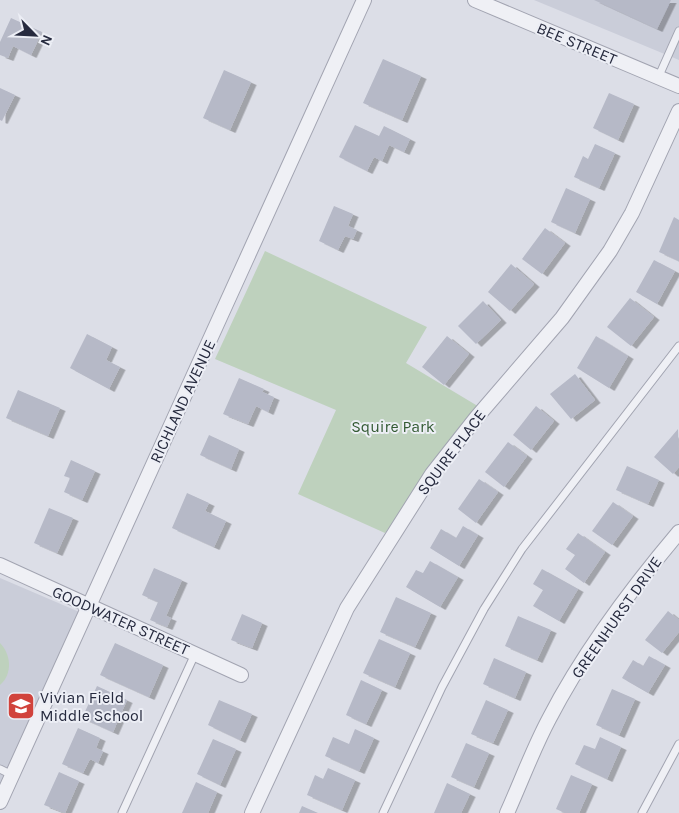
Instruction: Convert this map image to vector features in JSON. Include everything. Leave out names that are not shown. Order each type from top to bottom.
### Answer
[{"type":"street","name":"RICHLAND AVENUE","points":[[0,802],[6,772],[88,605],[364,0]]},
{"type":"street","name":"BEE STREET","points":[[475,0],[679,86]]},
{"type":"street","name":"SQUIRE PLACE","points":[[252,813],[347,608],[432,474],[476,418],[562,318],[610,251],[632,213],[679,111]]},
{"type":"street","name":"GREENHURST DRIVE","points":[[507,813],[548,720],[585,656],[637,582],[679,532]]},
{"type":"street","name":"GOODWATER STREET","points":[[0,565],[242,675]]},
{"type":"lane","points":[[658,78],[679,31]]},
{"type":"lane","points":[[383,813],[442,688],[484,608],[522,549],[679,346]]},
{"type":"lane","points":[[122,813],[195,654]]},
{"type":"lane","points":[[642,813],[679,744]]},
{"type":"shaded area","points":[[534,0],[679,0],[679,60]]},
{"type":"shaded area","name":"Vivian Field Middle School","points":[[0,578],[84,614],[0,797]]},
{"type":"green space","name":"Squire Park","points":[[265,251],[427,327],[406,363],[481,408],[385,533],[298,494],[336,410],[215,359]]},
{"type":"green space","points":[[0,643],[8,658],[9,670],[0,685]]},
{"type":"building","points":[[594,0],[671,0],[657,29]]},
{"type":"building","points":[[11,18],[42,32],[31,55],[13,46],[8,58],[0,55],[0,42]]},
{"type":"building","points":[[383,59],[421,76],[402,120],[363,103]]},
{"type":"building","points":[[224,70],[251,82],[230,130],[203,118]]},
{"type":"building","points":[[0,88],[15,95],[2,121],[0,120]]},
{"type":"building","points":[[609,93],[634,104],[618,140],[593,128]]},
{"type":"building","points":[[355,125],[379,136],[384,126],[410,139],[404,152],[389,145],[382,161],[374,157],[367,171],[339,157]]},
{"type":"building","points":[[595,144],[615,153],[599,188],[574,177],[583,156],[588,159]]},
{"type":"building","points":[[566,188],[590,199],[575,233],[551,222]]},
{"type":"building","points":[[334,206],[353,214],[348,226],[357,230],[353,239],[345,236],[338,250],[319,241]]},
{"type":"building","points":[[674,217],[679,220],[679,261],[659,252]]},
{"type":"building","points":[[545,228],[565,243],[542,274],[522,259]]},
{"type":"building","points":[[654,260],[675,271],[657,304],[636,292]]},
{"type":"building","points":[[511,264],[534,284],[510,311],[488,292]]},
{"type":"building","points":[[630,298],[654,317],[631,346],[607,327]]},
{"type":"building","points":[[483,301],[501,320],[476,344],[458,326]]},
{"type":"building","points":[[87,334],[112,347],[106,360],[120,367],[109,389],[70,368]]},
{"type":"building","points":[[447,336],[469,354],[444,385],[422,367]]},
{"type":"building","points":[[596,336],[628,356],[609,388],[577,368]]},
{"type":"building","points":[[575,374],[595,400],[571,419],[550,394]]},
{"type":"building","points":[[239,378],[264,389],[262,392],[274,397],[268,412],[256,406],[248,424],[223,414]]},
{"type":"building","points":[[18,390],[60,408],[48,436],[6,418]]},
{"type":"building","points":[[536,406],[554,421],[531,450],[513,435]]},
{"type":"building","points":[[678,429],[679,467],[673,474],[654,457]]},
{"type":"building","points":[[209,435],[239,449],[231,469],[200,455]]},
{"type":"building","points":[[508,442],[527,456],[504,487],[485,472]]},
{"type":"building","points":[[71,460],[95,471],[82,500],[64,492],[70,478],[64,476]]},
{"type":"building","points":[[627,466],[659,480],[648,504],[616,490]]},
{"type":"building","points":[[479,479],[498,492],[476,523],[458,509]]},
{"type":"building","points":[[187,493],[209,503],[205,511],[226,521],[214,547],[172,528]]},
{"type":"building","points":[[613,502],[633,516],[612,545],[592,531]]},
{"type":"building","points":[[49,508],[73,518],[57,553],[34,543]]},
{"type":"building","points":[[463,526],[478,535],[459,566],[430,548],[441,529],[456,538]]},
{"type":"building","points":[[578,533],[605,552],[584,583],[565,569],[575,555],[566,549]]},
{"type":"building","points":[[430,561],[458,577],[440,607],[406,587],[416,570],[423,573]]},
{"type":"building","points":[[154,568],[182,580],[166,616],[171,618],[167,627],[150,620],[158,602],[142,595]]},
{"type":"building","points":[[542,569],[578,589],[559,621],[533,606],[543,590],[533,584]]},
{"type":"building","points":[[396,597],[431,613],[415,647],[380,632]]},
{"type":"building","points":[[668,611],[679,620],[679,632],[662,653],[645,640]]},
{"type":"building","points":[[242,614],[262,623],[252,648],[231,640]]},
{"type":"building","points":[[518,616],[551,630],[537,660],[505,646]]},
{"type":"building","points":[[379,639],[410,653],[395,687],[363,673]]},
{"type":"building","points":[[115,643],[163,665],[149,697],[100,675]]},
{"type":"building","points":[[649,656],[665,665],[648,693],[622,678],[633,660],[643,666]]},
{"type":"building","points":[[494,658],[526,672],[515,698],[483,684]]},
{"type":"building","points":[[361,680],[382,690],[366,724],[346,715]]},
{"type":"building","points":[[97,686],[127,700],[113,732],[82,718]]},
{"type":"building","points":[[612,689],[635,699],[619,735],[596,725]]},
{"type":"building","points":[[219,700],[252,714],[240,740],[208,725]]},
{"type":"building","points":[[486,700],[508,710],[493,743],[471,734]]},
{"type":"building","points":[[78,728],[100,738],[96,748],[103,751],[98,763],[90,759],[83,773],[62,764]]},
{"type":"building","points":[[355,729],[374,738],[359,771],[325,756],[333,737],[349,744]]},
{"type":"building","points":[[600,737],[621,747],[607,779],[575,764],[584,745],[595,749]]},
{"type":"building","points":[[213,739],[236,749],[220,785],[197,774]]},
{"type":"building","points":[[466,743],[489,753],[474,787],[451,777]]},
{"type":"building","points":[[328,768],[355,780],[342,810],[307,795],[315,775],[323,779]]},
{"type":"building","points":[[59,772],[79,781],[65,813],[44,805]]},
{"type":"building","points":[[571,775],[592,784],[579,813],[565,813],[556,809]]},
{"type":"building","points":[[196,782],[217,792],[208,813],[182,813]]},
{"type":"building","points":[[447,783],[470,794],[461,813],[434,813]]},
{"type":"building","points":[[302,806],[318,813],[299,813]]},
{"type":"place","name":"Vivian Field Middle School","points":[[21,706]]}]
